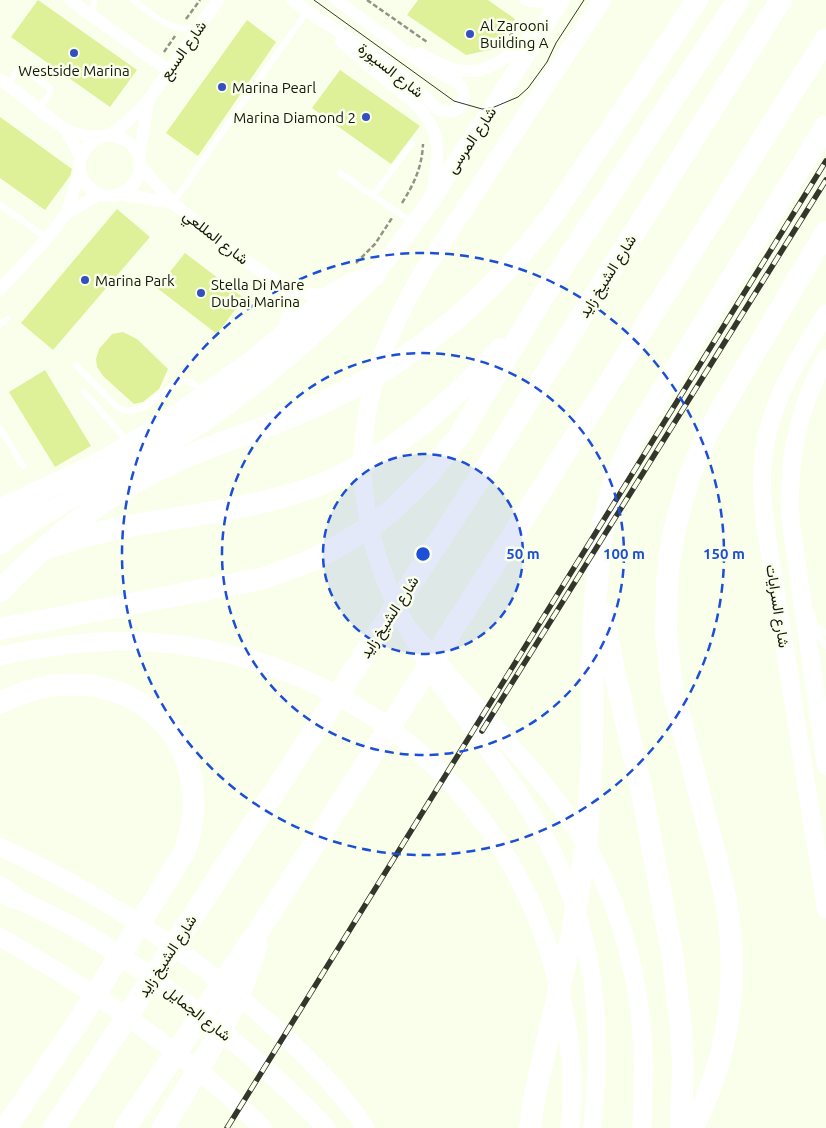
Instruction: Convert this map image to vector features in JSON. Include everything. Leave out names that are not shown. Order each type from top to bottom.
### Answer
[{"type":"highway","points":[[0,591],[39,553],[71,526],[106,501],[142,479],[189,456],[331,399],[386,369],[437,334],[484,293],[526,248],[564,199],[697,0]]},
{"type":"highway","points":[[722,23],[733,0]]},
{"type":"highway","points":[[0,629],[261,579],[308,562],[338,547],[372,525],[411,493],[459,436],[544,295],[738,0]]},
{"type":"highway","name":"شارع الشيخ زايد","points":[[54,1128],[467,498],[781,0]]},
{"type":"highway","points":[[125,1128],[262,924],[506,546],[826,39]]},
{"type":"highway","points":[[530,1128],[535,1094],[572,934],[582,880],[590,797],[593,715],[592,650],[599,554],[607,504],[623,457],[635,435],[826,126]]},
{"type":"highway","points":[[692,1128],[713,1081],[725,1038],[732,993],[732,948],[727,904],[722,882],[672,687],[666,634],[667,581],[670,555],[675,528],[689,477],[710,428],[826,232]]},
{"type":"highway","points":[[0,510],[131,445],[253,361],[332,295],[352,284],[374,276]]},
{"type":"highway","points":[[0,573],[32,555],[78,538],[128,526],[248,505],[292,494],[339,477],[361,466],[403,440],[454,396],[502,348],[544,295]]},
{"type":"highway","points":[[0,530],[52,510]]},
{"type":"highway","points":[[598,579],[611,655],[641,787],[673,959],[683,1066],[681,1128]]},
{"type":"highway","points":[[0,703],[17,694],[35,688],[74,683],[94,685],[132,697],[148,708],[175,737],[188,764],[194,793],[194,813],[185,851],[80,1019],[6,1128]]},
{"type":"highway","points":[[163,1128],[211,1052],[226,1023],[252,963],[262,924]]},
{"type":"highway","points":[[516,1128],[535,1094]]},
{"type":"main road","name":"شارع المرسى","points":[[374,276],[415,224],[561,0]]},
{"type":"main road","points":[[592,1128],[598,1053],[596,1004],[586,942],[571,896],[549,844],[518,791],[435,676],[399,612],[381,571],[369,529],[363,485],[363,441],[371,390],[387,341],[410,294],[602,0]]},
{"type":"main road","points":[[0,545],[52,510],[170,443],[236,399],[319,330],[374,276]]},
{"type":"main road","name":"شارع السرايات","points":[[826,314],[789,373],[778,400],[769,427],[762,485],[768,543],[826,910]]},
{"type":"main road","name":"شارع السرايات","points":[[826,358],[802,410],[795,436],[789,490],[790,516],[826,766]]},
{"type":"main road","points":[[410,631],[539,778],[580,835],[604,880],[628,952],[639,1005],[643,1058],[642,1128]]},
{"type":"main road","points":[[0,656],[55,646],[118,641],[178,644],[237,656],[294,675],[321,687],[373,717],[421,753],[482,817],[516,871],[539,922],[557,980],[568,1028],[572,1076],[570,1128]]},
{"type":"main road","points":[[0,847],[60,876],[97,897],[147,928],[203,967],[268,1021],[305,1056],[336,1089],[366,1128]]},
{"type":"main road","name":"شارع الجمايل","points":[[4,892],[98,941],[150,976],[251,1056],[326,1128]]},
{"type":"main road","points":[[0,937],[84,987],[140,1026],[215,1085],[263,1128]]},
{"type":"street","points":[[70,0],[86,9],[169,71]]},
{"type":"street","name":"شارع السبع","points":[[105,136],[124,125],[148,101],[218,0]]},
{"type":"street","name":"شارع السيورة","points":[[292,0],[405,78],[438,110],[452,112],[458,109],[462,104],[464,96],[462,88],[457,82],[427,67],[336,0]]},
{"type":"street","points":[[525,0],[543,2],[552,0]]},
{"type":"street","name":"شارع السيورة","points":[[318,19],[334,36],[419,107],[428,118],[434,130],[437,146],[432,198]]},
{"type":"street","name":"شارع السيورة","points":[[378,30],[399,39],[446,67],[472,71],[497,65],[509,57],[548,21]]},
{"type":"street","points":[[3,82],[65,129],[88,136],[119,137],[128,141],[135,148],[140,161],[139,175],[134,183],[128,190],[114,196],[100,194],[87,185],[80,171]]},
{"type":"street","name":"شارع السبع","points":[[140,161],[148,101]]},
{"type":"street","points":[[65,129],[80,157],[80,171],[67,213]]},
{"type":"street","points":[[80,157],[92,141],[105,136]]},
{"type":"street","name":"شارع المللعي","points":[[140,161],[173,203],[225,247],[285,287],[308,294],[332,295]]},
{"type":"street","points":[[0,290],[67,213],[100,194]]},
{"type":"street","name":"شارع المللعي","points":[[120,194],[173,203]]},
{"type":"street","points":[[284,335],[288,311],[285,287]]},
{"type":"lane","points":[[86,9],[94,0]]},
{"type":"lane","points":[[132,0],[172,27],[188,29],[200,26]]},
{"type":"lane","points":[[173,203],[307,11]]},
{"type":"lane","points":[[3,82],[18,71],[23,70],[50,88],[50,94],[38,108]]},
{"type":"lane","points":[[373,196],[412,143]]},
{"type":"lane","points":[[340,173],[415,224]]},
{"type":"lane","points":[[0,205],[47,238]]},
{"type":"lane","points":[[0,324],[7,319]]},
{"type":"lane","points":[[76,365],[118,408],[128,411],[143,408],[180,381],[191,382],[207,394]]},
{"type":"lane","points":[[84,392],[131,445]]},
{"type":"lane","points":[[0,428],[23,466]]},
{"type":"lane","points":[[798,572],[808,598],[817,634],[826,646]]},
{"type":"lane","points":[[815,626],[826,633]]},
{"type":"lane","points":[[820,729],[826,711]]},
{"type":"path","points":[[366,0],[429,43]]},
{"type":"path","points":[[509,38],[518,24]]},
{"type":"path","points":[[399,208],[417,176],[423,142]]},
{"type":"path","points":[[350,269],[375,244],[394,215]]},
{"type":"building","name":"Westside Marina","points":[[38,0],[137,70],[110,107],[11,37]]},
{"type":"building","name":"Al Zarooni Building A","points":[[418,0],[488,0],[515,19],[494,49],[466,55],[407,15]]},
{"type":"building","name":"Marina Pearl","points":[[247,20],[276,42],[198,156],[166,133]]},
{"type":"building","name":"Marina Diamond 2","points":[[340,70],[420,126],[391,164],[312,108]]},
{"type":"building","points":[[0,117],[72,169],[70,176],[45,210],[0,178]]},
{"type":"building","name":"Marina Park","points":[[117,209],[150,237],[53,350],[21,323]]},
{"type":"building","name":"Stella Di Mare Dubai Marina","points":[[185,253],[244,298],[217,334],[157,288]]},
{"type":"building","points":[[123,332],[137,339],[168,369],[159,389],[143,402],[134,404],[103,376],[97,367],[96,359],[99,349],[112,334]]},
{"type":"building","points":[[45,370],[91,446],[55,467],[9,392]]},
{"type":"tram line","points":[[314,0],[454,101],[482,109],[492,108],[518,97],[528,88],[547,62],[556,43],[584,0]]},
{"type":"railway","points":[[227,1128],[826,161]]},
{"type":"railway","points":[[482,731],[826,180]]},
{"type":"place","name":"Al Zarooni Building A","points":[[470,34]]},
{"type":"place","name":"Westside Marina","points":[[74,53]]},
{"type":"place","name":"Marina Pearl","points":[[222,87]]},
{"type":"place","name":"Marina Diamond 2","points":[[366,117]]},
{"type":"place","name":"Marina Park","points":[[85,280]]},
{"type":"place","name":"Stella Di Mare Dubai Marina","points":[[201,293]]}]
